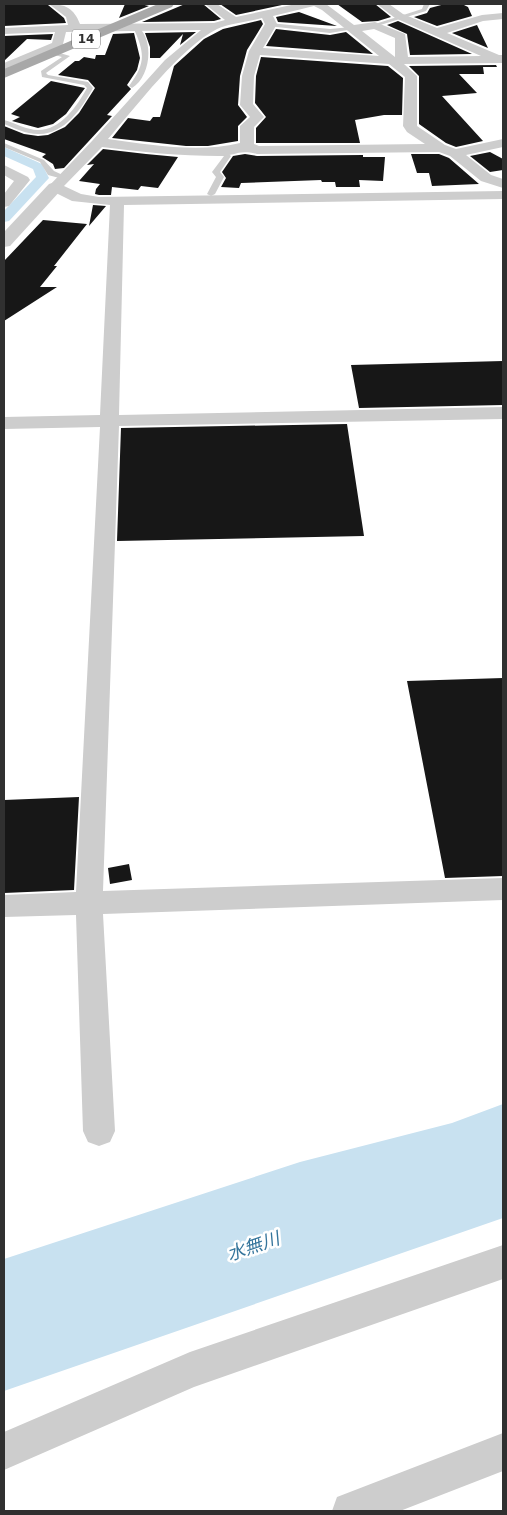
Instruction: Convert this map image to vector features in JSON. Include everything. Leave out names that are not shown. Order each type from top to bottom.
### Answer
[{"type":"main road","name":"14","points":[[4,74],[53,51],[168,4]]},
{"type":"street","points":[[54,4],[71,15],[86,14]]},
{"type":"street","points":[[210,4],[234,21]]},
{"type":"street","points":[[4,31],[214,26],[234,21],[268,20],[310,4]]},
{"type":"street","points":[[318,4],[396,61],[411,76],[410,126],[440,148],[455,153],[486,178],[503,184]]},
{"type":"street","points":[[382,4],[401,17],[501,59]]},
{"type":"street","points":[[489,4],[503,10]]},
{"type":"street","points":[[71,15],[75,28]]},
{"type":"street","points":[[437,32],[482,18],[503,16]]},
{"type":"street","points":[[247,146],[247,126],[257,117],[246,105],[248,76],[255,51],[268,20]]},
{"type":"street","points":[[351,29],[375,25],[401,36],[402,57],[396,61]]},
{"type":"street","points":[[4,242],[99,142],[162,72],[198,36],[214,26]]},
{"type":"street","points":[[4,67],[53,51],[58,45],[61,30]]},
{"type":"street","points":[[255,51],[396,61],[501,59]]},
{"type":"street","points":[[501,59],[503,75]]},
{"type":"street","points":[[99,142],[127,146],[223,152],[247,146],[257,150],[440,148]]},
{"type":"street","points":[[455,153],[503,143]]},
{"type":"street","points":[[4,169],[23,180],[4,203]]},
{"type":"street","points":[[486,178],[503,175]]},
{"type":"street","points":[[59,182],[109,195],[503,195]]},
{"type":"street","points":[[59,182],[77,198],[117,201],[211,196]]},
{"type":"street","points":[[253,196],[503,189]]},
{"type":"street","points":[[98,1131],[89,902],[116,269],[117,201]]},
{"type":"street","points":[[4,423],[503,414]]},
{"type":"street","points":[[4,906],[503,889]]},
{"type":"street","points":[[4,1451],[190,1370],[503,1262]]},
{"type":"street","points":[[351,1511],[503,1452]]},
{"type":"lane","points":[[375,25],[424,10],[427,4]]},
{"type":"lane","points":[[268,20],[330,31],[351,29]]},
{"type":"lane","points":[[132,86],[144,71],[147,58],[142,37],[136,27]]},
{"type":"lane","points":[[4,122],[38,132],[67,120],[78,110],[90,88],[86,83],[45,77],[43,72],[66,56],[53,51]]},
{"type":"lane","points":[[4,145],[42,161],[59,182]]},
{"type":"lane","points":[[211,196],[220,177],[216,172],[228,156],[223,152]]},
{"type":"water","name":"水無川","points":[[503,1104],[503,1218],[4,1391],[4,1259],[300,1162],[452,1123]]},
{"type":"building","points":[[125,4],[140,4],[149,6],[119,18]]},
{"type":"building","points":[[185,4],[203,4],[221,19],[214,21],[142,22]]},
{"type":"building","points":[[220,4],[278,4],[282,5],[236,15]]},
{"type":"building","points":[[337,4],[375,4],[391,17],[378,21],[362,22]]},
{"type":"building","points":[[445,4],[462,4],[468,7],[472,16],[437,26],[414,17],[427,13],[430,8]]},
{"type":"building","points":[[4,5],[48,5],[64,18],[66,23],[4,26]]},
{"type":"building","points":[[299,12],[337,26],[278,22],[276,17]]},
{"type":"building","points":[[261,20],[263,24],[247,50],[240,76],[238,105],[247,117],[238,126],[238,141],[208,146],[186,146],[112,138],[128,118],[150,121],[153,117],[160,117],[174,66],[204,39],[223,29]]},
{"type":"building","points":[[398,21],[472,54],[410,55],[407,34],[387,25]]},
{"type":"building","points":[[477,25],[488,48],[452,33]]},
{"type":"building","points":[[276,29],[330,35],[346,32],[373,54],[266,46]]},
{"type":"building","points":[[196,32],[180,45],[183,34],[160,58],[150,58],[150,47],[145,33]]},
{"type":"building","points":[[134,33],[140,58],[137,70],[127,85],[131,89],[107,115],[112,116],[64,168],[55,169],[53,164],[42,157],[46,154],[4,139],[4,126],[24,134],[38,136],[48,135],[65,127],[79,113],[95,88],[88,80],[58,75],[75,61],[79,61],[84,57],[95,59],[96,55],[105,55],[113,34]]},
{"type":"building","points":[[53,34],[51,40],[27,39],[4,61],[4,36]]},
{"type":"building","points":[[261,57],[388,66],[403,78],[402,115],[384,115],[355,120],[360,143],[256,143],[256,128],[266,117],[255,103],[256,76]]},
{"type":"building","points":[[496,65],[497,67],[483,67],[484,74],[459,74],[477,93],[442,96],[483,141],[456,147],[446,143],[419,124],[419,76],[409,66]]},
{"type":"building","points":[[51,81],[85,88],[66,114],[53,124],[38,128],[12,121],[20,117],[11,114]]},
{"type":"building","points":[[103,149],[178,157],[158,188],[141,186],[138,190],[112,187],[111,195],[99,195],[95,194],[100,184],[79,181],[94,164],[87,165]]},
{"type":"building","points":[[490,152],[503,159],[503,170],[490,172],[470,156]]},
{"type":"building","points":[[245,154],[257,156],[363,155],[363,157],[385,157],[383,181],[359,180],[360,187],[336,187],[335,182],[322,182],[321,180],[241,183],[239,188],[221,187],[226,178],[222,172],[233,156]]},
{"type":"building","points":[[411,154],[439,154],[449,158],[479,184],[432,186],[429,173],[417,173]]},
{"type":"building","points":[[93,205],[106,206],[89,226]]},
{"type":"building","points":[[43,220],[87,224],[40,287],[57,287],[4,321],[4,261]]},
{"type":"building","points":[[503,361],[503,405],[359,408],[351,365]]},
{"type":"building","points":[[347,424],[364,536],[117,541],[121,428]]},
{"type":"building","points":[[503,678],[503,876],[445,878],[407,681]]},
{"type":"building","points":[[79,797],[74,890],[4,893],[4,800]]},
{"type":"building","points":[[129,864],[132,880],[110,884],[108,868]]},
{"type":"waterway","points":[[4,151],[38,167],[43,178],[4,218]]}]
